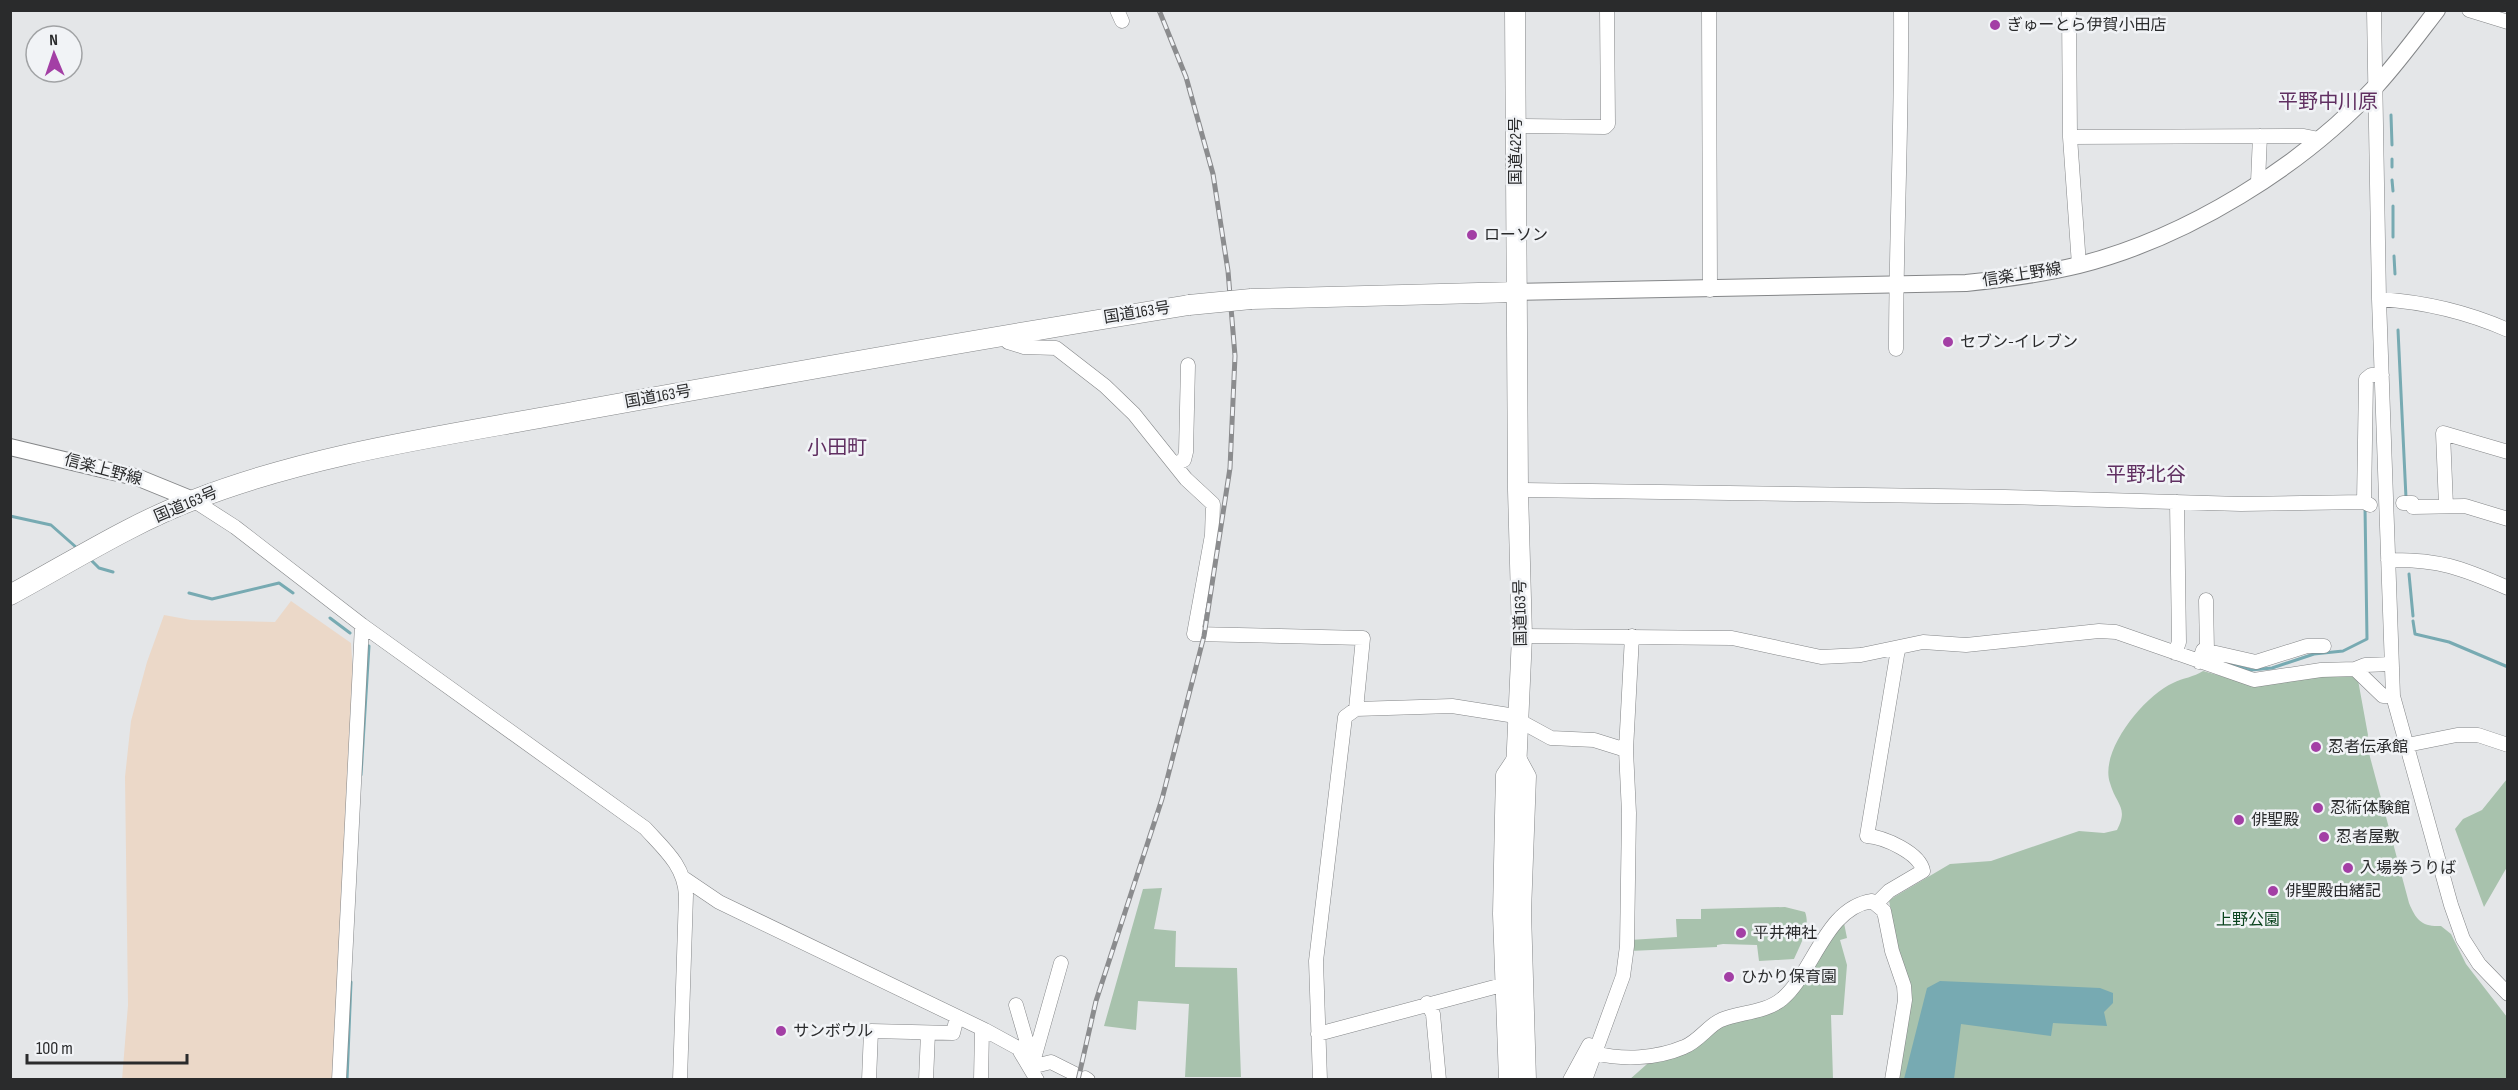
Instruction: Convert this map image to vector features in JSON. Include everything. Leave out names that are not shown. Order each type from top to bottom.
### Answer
[{"type":"highway","name":"国道422号","points":[[1515,10],[1516,292]]},
{"type":"highway","name":"国道163号","points":[[10,595],[140,525],[193,500],[261,476],[362,451],[1002,335],[1190,305],[1251,299],[1516,292],[1522,636],[1520,721],[1515,792],[1512,988],[1517,1080]]},
{"type":"main road","name":"信楽上野線","points":[[1516,292],[1710,290],[1989,281],[2079,265],[2127,249],[2187,224],[2259,182],[2319,139],[2376,86],[2437,10]]},
{"type":"main road","name":"信楽上野線","points":[[10,447],[139,478],[193,500]]},
{"type":"street","points":[[1515,126],[1605,128],[1608,124],[1607,10]]},
{"type":"street","points":[[1709,10],[1710,290]]},
{"type":"street","points":[[1896,349],[1898,150],[1902,115],[1900,10]]},
{"type":"street","points":[[2069,10],[2070,137],[2079,265]]},
{"type":"street","points":[[2374,10],[2379,299],[2394,696],[2451,905],[2463,939],[2479,964],[2508,994]]},
{"type":"street","points":[[2469,10],[2508,22]]},
{"type":"street","points":[[2259,182],[2260,136]]},
{"type":"street","points":[[2070,137],[2304,136],[2319,139]]},
{"type":"street","points":[[2379,299],[2424,302],[2477,316],[2508,330]]},
{"type":"street","points":[[1002,335],[1008,342],[1024,347],[1056,348],[1070,362],[1105,386],[1134,414],[1186,479],[1212,504],[1212,535],[1194,634],[1363,638],[1356,709]]},
{"type":"street","points":[[1175,464],[1184,460],[1186,452],[1188,364]]},
{"type":"street","points":[[1518,490],[2241,504],[2364,503],[2366,379],[2371,375],[2382,375]]},
{"type":"street","points":[[2446,506],[2443,433],[2508,452]]},
{"type":"street","points":[[193,500],[290,567],[362,625],[645,828],[676,862],[685,879],[719,902],[982,1029],[1030,1061],[1051,1062],[1082,1077]]},
{"type":"street","points":[[2175,653],[2179,642],[2177,502]]},
{"type":"street","points":[[2403,503],[2412,503],[2413,507],[2465,506],[2508,519]]},
{"type":"street","points":[[2388,560],[2425,560],[2454,565],[2508,588]]},
{"type":"street","points":[[2203,656],[2206,600]]},
{"type":"street","points":[[339,1080],[362,625]]},
{"type":"street","points":[[1522,636],[1732,638],[1821,657],[1898,649],[1923,642],[1966,645],[2099,631],[2126,635],[2175,653],[2256,662],[2307,646],[2324,646]]},
{"type":"street","points":[[1585,1080],[1623,976],[1627,944],[1629,813],[1626,750],[1632,636]]},
{"type":"street","points":[[1877,903],[1889,891],[1923,871],[1922,865],[1913,855],[1867,836],[1898,649]]},
{"type":"street","points":[[2203,656],[2254,680],[2321,670],[2355,669],[2391,664]]},
{"type":"street","points":[[2355,669],[2383,696],[2394,696]]},
{"type":"street","points":[[1320,1080],[1316,961],[1345,717],[1356,709],[1452,706],[1509,715],[1551,738],[1594,740],[1626,750]]},
{"type":"street","points":[[2407,745],[2457,735],[2478,735],[2508,745]]},
{"type":"street","points":[[1506,1080],[1500,914],[1503,775],[1517,754],[1529,776],[1524,912],[1529,1080]]},
{"type":"street","points":[[680,1080],[685,879]]},
{"type":"street","points":[[1594,1053],[1627,1058],[1684,1047],[1721,1020],[1772,1005],[1783,999],[1814,960],[1822,938],[1857,906],[1872,901],[1884,911],[1892,951],[1904,986],[1905,1000],[1892,1080]]},
{"type":"street","points":[[1030,1061],[1061,963]]},
{"type":"street","points":[[1318,1034],[1390,1016],[1427,1003],[1502,985]]},
{"type":"street","points":[[1570,1080],[1585,1055],[1608,1000],[1613,1000]]},
{"type":"street","points":[[1427,1003],[1433,1014],[1439,1080]]},
{"type":"street","points":[[1016,1005],[1030,1061]]},
{"type":"street","points":[[869,1080],[871,1030],[953,1033],[957,1017]]},
{"type":"street","points":[[981,1080],[982,1029]]},
{"type":"street","points":[[926,1080],[928,1033]]},
{"type":"shaded area","points":[[291,601],[351,643],[353,674],[334,1079],[122,1080],[128,1005],[125,777],[131,721],[147,662],[164,615],[191,620],[275,622]]},
{"type":"green space","name":"上野公園","points":[[2203,671],[2253,685],[2317,677],[2353,676],[2358,680],[2368,735],[2366,742],[2409,903],[2414,914],[2424,924],[2441,926],[2451,934],[2466,964],[2507,1017],[2507,1079],[1898,1079],[1902,1057],[1897,948],[1889,900],[1950,864],[1991,861],[2079,831],[2104,833],[2117,830],[2122,811],[2110,783],[2108,770],[2117,741],[2126,726],[2149,700],[2173,683]]},
{"type":"green space","points":[[2507,779],[2507,867],[2484,907],[2455,829],[2463,819],[2482,810]]},
{"type":"green space","points":[[1162,888],[1154,929],[1176,931],[1175,967],[1237,968],[1241,1077],[1185,1077],[1189,1004],[1138,1001],[1136,1030],[1104,1026],[1143,889]]},
{"type":"green space","name":"平井神社","points":[[1785,907],[1805,912],[1807,924],[1794,959],[1759,961],[1757,945],[1723,944],[1717,947],[1630,951],[1630,940],[1677,937],[1676,919],[1701,919],[1701,909]]},
{"type":"green space","points":[[1844,923],[1847,938],[1840,940],[1847,965],[1843,1015],[1831,1015],[1833,1079],[1629,1080],[1655,1057],[1722,1023],[1772,1010]]},
{"type":"water","points":[[1940,981],[2100,988],[2113,993],[2113,1003],[2104,1012],[2107,1026],[2053,1023],[2051,1036],[1961,1024],[1954,1079],[1904,1079],[1927,988]]},
{"type":"waterway","points":[[2391,115],[2392,145]]},
{"type":"waterway","points":[[2392,159],[2392,167]]},
{"type":"waterway","points":[[2392,180],[2393,191]]},
{"type":"waterway","points":[[2393,206],[2393,237]]},
{"type":"waterway","points":[[2394,256],[2395,274]]},
{"type":"waterway","points":[[2398,330],[2406,498]]},
{"type":"waterway","points":[[2216,660],[2251,670],[2272,668],[2314,654],[2343,651],[2367,639],[2365,507]]},
{"type":"waterway","points":[[10,516],[51,525],[77,548]]},
{"type":"waterway","points":[[89,558],[99,568],[113,572]]},
{"type":"waterway","points":[[2409,574],[2413,616]]},
{"type":"waterway","points":[[189,593],[212,599],[279,583],[293,593]]},
{"type":"waterway","points":[[330,618],[350,633]]},
{"type":"waterway","points":[[2413,621],[2415,634],[2449,642],[2508,667]]},
{"type":"waterway","points":[[361,775],[369,646]]},
{"type":"waterway","points":[[347,1080],[351,982]]},
{"type":"railway","points":[[1078,1080],[1096,1001],[1162,799],[1204,636],[1230,468],[1235,356],[1228,271],[1213,174],[1186,77],[1159,10]]},
{"type":"place","name":"ぎゅーとら伊賀小田店","points":[[1995,25]]},
{"type":"place","name":"ローソン","points":[[1472,235]]},
{"type":"place","name":"セブン-イレブン","points":[[1948,342]]},
{"type":"place","name":"忍者伝承館","points":[[2316,747]]},
{"type":"place","name":"忍術体験館","points":[[2318,808]]},
{"type":"place","name":"俳聖殿","points":[[2239,820]]},
{"type":"place","name":"忍者屋敷","points":[[2324,837]]},
{"type":"place","name":"入場券うりば","points":[[2348,868]]},
{"type":"place","name":"俳聖殿由緒記","points":[[2273,891]]},
{"type":"place","name":"平井神社","points":[[1741,933]]},
{"type":"place","name":"ひかり保育園","points":[[1729,977]]},
{"type":"place","name":"サンボウル","points":[[781,1031]]},
{"type":"district","name":"平野中川原","points":[[2328,102]]},
{"type":"district","name":"小田町","points":[[837,448]]},
{"type":"district","name":"平野北谷","points":[[2146,475]]}]
